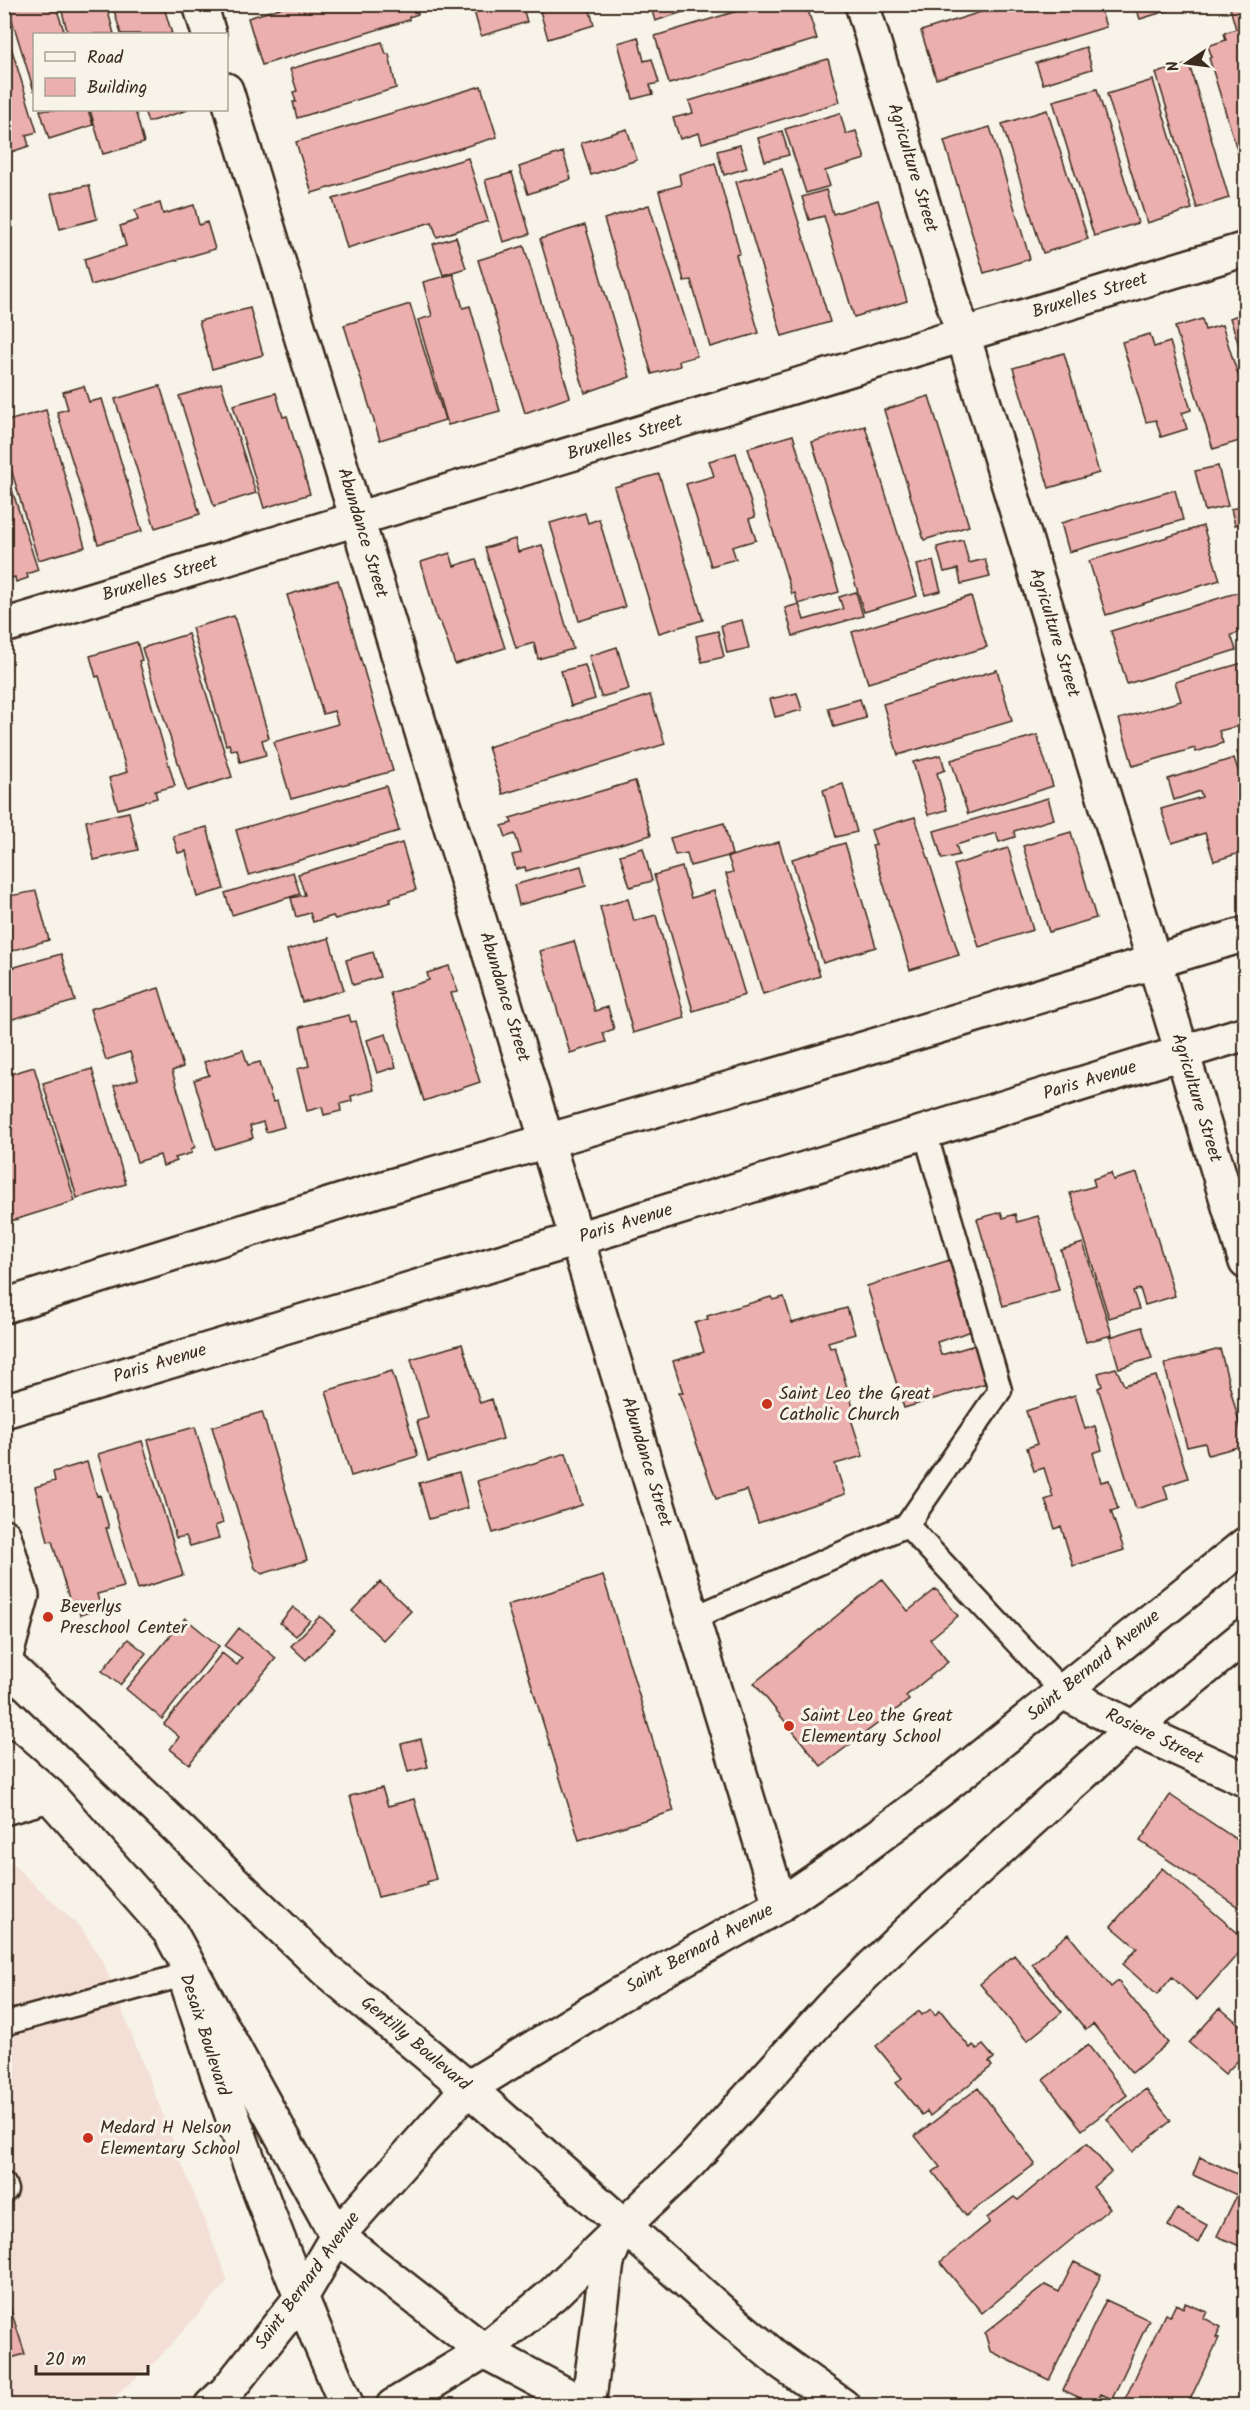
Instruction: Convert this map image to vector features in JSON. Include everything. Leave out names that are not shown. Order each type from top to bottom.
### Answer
[{"type":"street","points":[[200,4],[209,33]]},
{"type":"street","name":"Agriculture Street","points":[[862,4],[1245,1262]]},
{"type":"street","name":"Abundance Street","points":[[228,97],[780,1905]]},
{"type":"street","name":"Bruxelles Street","points":[[4,626],[1245,249]]},
{"type":"street","points":[[4,1306],[366,1193],[1245,934]]},
{"type":"street","name":"Paris Avenue","points":[[4,1411],[1245,1033]]},
{"type":"street","points":[[4,1536],[22,1596],[5,1663]]},
{"type":"street","name":"Saint Bernard Avenue","points":[[211,2406],[226,2392],[300,2299],[337,2236],[468,2088],[619,1995],[780,1905],[856,1854],[1063,1692],[1245,1544]]},
{"type":"street","points":[[393,2406],[484,2351],[552,2295],[622,2225],[691,2161],[831,2007],[908,1932],[1133,1728],[1245,1635]]},
{"type":"street","name":"Gentilly Boulevard","points":[[5,1663],[327,1971],[468,2088],[780,2361],[843,2406]]},
{"type":"street","name":"Rosiere Street","points":[[1063,1692],[1133,1728],[1245,1780]]},
{"type":"street","points":[[4,1756],[49,1795],[170,1932],[337,2236],[484,2351],[588,2406],[607,2262],[622,2225]]},
{"type":"street","points":[[4,1808],[49,1795]]},
{"type":"street","name":"Desaix Boulevard","points":[[170,1932],[216,2074],[300,2299],[347,2406]]},
{"type":"lane","points":[[693,1618],[907,1525],[1000,1390],[925,1132]]},
{"type":"lane","points":[[907,1525],[1063,1692]]},
{"type":"lane","points":[[4,2024],[184,1975]]},
{"type":"shaded area","name":"Medard H Nelson Elementary School","points":[[4,1856],[83,1930],[104,1964],[228,2281],[155,2362],[104,2405],[5,2405]]},
{"type":"building","points":[[28,4],[55,4],[65,33],[33,33],[33,88],[9,10]]},
{"type":"building","points":[[60,4],[106,4],[114,33],[68,33]]},
{"type":"building","points":[[112,4],[163,4],[172,33],[121,33]]},
{"type":"building","points":[[293,4],[415,4],[418,14],[409,17],[409,20],[262,65],[248,18]]},
{"type":"building","points":[[472,4],[522,4],[527,22],[481,36]]},
{"type":"building","points":[[538,4],[588,4],[594,25],[548,39]]},
{"type":"building","points":[[650,4],[708,4],[655,21]]},
{"type":"building","points":[[760,4],[806,4],[817,39],[669,84],[655,36]]},
{"type":"building","points":[[1006,4],[1099,4],[1106,27],[936,79],[921,31]]},
{"type":"building","points":[[1135,4],[1171,4],[1173,9],[1140,19]]},
{"type":"building","points":[[1246,4],[1246,36],[1242,37],[1246,46],[1245,176],[1209,58],[1212,57],[1208,46],[1226,40],[1224,33],[1236,29],[1230,8]]},
{"type":"building","points":[[4,24],[37,132],[26,135],[29,146],[8,153],[4,140]]},
{"type":"building","points":[[638,37],[644,61],[652,59],[659,83],[650,85],[653,94],[633,99],[618,43]]},
{"type":"building","points":[[382,42],[386,54],[389,54],[396,88],[297,118],[293,92],[297,91],[290,69]]},
{"type":"building","points":[[1086,47],[1092,69],[1043,84],[1036,63]]},
{"type":"building","points":[[828,59],[840,102],[702,143],[699,133],[680,139],[673,118],[693,113],[689,101]]},
{"type":"building","points":[[1189,64],[1229,198],[1197,208],[1156,73]]},
{"type":"building","points":[[1153,80],[1192,209],[1147,223],[1107,94]]},
{"type":"building","points":[[481,86],[497,137],[312,193],[296,142]]},
{"type":"building","points":[[1097,89],[1138,223],[1094,236],[1053,101]]},
{"type":"building","points":[[1047,110],[1088,239],[1043,253],[1002,124]]},
{"type":"building","points":[[40,111],[88,111],[93,125],[49,139]]},
{"type":"building","points":[[90,111],[135,111],[144,143],[103,154]]},
{"type":"building","points":[[144,111],[185,111],[148,122]]},
{"type":"building","points":[[840,113],[846,134],[856,131],[865,159],[825,171],[830,186],[806,193],[785,129]]},
{"type":"building","points":[[990,127],[1030,259],[984,273],[944,141]]},
{"type":"building","points":[[627,129],[637,160],[591,175],[581,143]]},
{"type":"building","points":[[782,131],[789,155],[765,161],[758,138]]},
{"type":"building","points":[[740,145],[747,168],[724,175],[717,151]]},
{"type":"building","points":[[563,152],[571,179],[528,194],[519,167]]},
{"type":"building","points":[[468,158],[488,221],[437,237],[432,222],[347,248],[333,199]]},
{"type":"building","points":[[715,163],[740,253],[736,255],[759,333],[710,347],[691,280],[684,281],[659,191],[681,185],[679,174]]},
{"type":"building","points":[[782,169],[830,322],[782,336],[736,182]]},
{"type":"building","points":[[512,173],[530,234],[503,242],[485,180]]},
{"type":"building","points":[[89,185],[97,219],[60,229],[51,194]]},
{"type":"building","points":[[826,190],[833,214],[878,200],[907,301],[854,317],[824,216],[809,220],[802,197]]},
{"type":"building","points":[[160,203],[163,214],[194,205],[199,225],[207,222],[215,249],[91,285],[84,259],[126,246],[120,226],[138,220],[135,210]]},
{"type":"building","points":[[649,205],[697,356],[679,361],[680,366],[652,374],[604,219]]},
{"type":"building","points":[[585,225],[630,377],[585,393],[540,239]]},
{"type":"building","points":[[456,237],[466,268],[443,275],[433,244]]},
{"type":"building","points":[[524,246],[570,397],[525,413],[478,260]]},
{"type":"building","points":[[453,274],[463,308],[470,306],[500,411],[448,425],[418,320],[432,316],[423,282]]},
{"type":"building","points":[[410,304],[445,420],[380,440],[344,325]]},
{"type":"building","points":[[250,308],[263,355],[212,369],[199,321]]},
{"type":"building","points":[[1246,312],[1246,367],[1230,318]]},
{"type":"building","points":[[1202,319],[1205,330],[1222,325],[1246,400],[1246,439],[1213,449],[1175,327]]},
{"type":"building","points":[[1150,334],[1154,347],[1170,342],[1191,410],[1182,413],[1187,429],[1161,437],[1156,420],[1146,422],[1122,342]]},
{"type":"building","points":[[1064,353],[1099,473],[1049,488],[1013,368]]},
{"type":"building","points":[[221,383],[256,493],[214,506],[179,396]]},
{"type":"building","points":[[84,386],[89,402],[102,399],[142,531],[98,544],[57,412],[68,409],[63,392]]},
{"type":"building","points":[[160,386],[200,514],[155,528],[115,399]]},
{"type":"building","points":[[276,393],[283,417],[287,416],[310,494],[264,508],[233,405]]},
{"type":"building","points":[[929,396],[969,526],[924,540],[884,410]]},
{"type":"building","points":[[46,410],[85,547],[38,560],[4,445],[4,422]]},
{"type":"building","points":[[865,426],[917,596],[864,612],[812,442]]},
{"type":"building","points":[[793,435],[839,592],[798,604],[795,593],[792,594],[748,448]]},
{"type":"building","points":[[736,453],[755,517],[749,519],[756,540],[732,547],[736,559],[711,566],[686,484],[714,476],[709,461]]},
{"type":"building","points":[[4,465],[38,570],[27,574],[28,578],[16,582],[15,577],[7,579],[8,583],[4,584]]},
{"type":"building","points":[[1218,466],[1228,506],[1205,511],[1195,471]]},
{"type":"building","points":[[659,474],[703,620],[659,633],[614,487]]},
{"type":"building","points":[[1175,490],[1183,520],[1069,552],[1061,523]]},
{"type":"building","points":[[1246,505],[1246,522],[1235,525],[1231,509]]},
{"type":"building","points":[[585,513],[588,523],[599,519],[625,607],[579,621],[550,523]]},
{"type":"building","points":[[1203,526],[1220,580],[1106,615],[1089,561]]},
{"type":"building","points":[[515,539],[518,552],[542,545],[573,649],[538,659],[534,643],[516,648],[485,548]]},
{"type":"building","points":[[963,540],[969,563],[985,559],[990,577],[961,584],[958,569],[944,572],[937,547]]},
{"type":"building","points":[[450,553],[454,566],[476,559],[505,648],[455,664],[441,623],[437,620],[421,562]]},
{"type":"building","points":[[933,561],[941,591],[925,595],[917,565]]},
{"type":"building","points":[[338,580],[393,771],[291,799],[274,742],[338,724],[334,711],[323,714],[287,595]]},
{"type":"building","points":[[1246,590],[1246,631],[1231,635],[1236,650],[1127,684],[1111,631]]},
{"type":"building","points":[[856,592],[863,616],[793,636],[785,608],[799,604],[804,620],[843,609],[839,597]]},
{"type":"building","points":[[971,596],[987,647],[868,683],[852,632]]},
{"type":"building","points":[[234,616],[269,738],[262,740],[266,755],[240,762],[237,749],[231,750],[229,744],[226,745],[192,628]]},
{"type":"building","points":[[742,620],[749,648],[727,653],[721,625]]},
{"type":"building","points":[[718,631],[724,657],[702,662],[696,636]]},
{"type":"building","points":[[188,634],[232,777],[187,791],[142,648]]},
{"type":"building","points":[[137,642],[142,660],[139,661],[175,786],[155,791],[157,798],[118,809],[109,778],[127,772],[99,676],[96,677],[90,656]]},
{"type":"building","points":[[617,647],[629,689],[601,697],[589,656]]},
{"type":"building","points":[[1246,662],[1246,680],[1243,681],[1246,690],[1246,724],[1219,731],[1223,743],[1196,752],[1195,748],[1133,766],[1119,719],[1181,701],[1175,682]]},
{"type":"building","points":[[585,665],[595,699],[571,706],[561,671]]},
{"type":"building","points":[[997,670],[1012,721],[898,755],[883,704]]},
{"type":"building","points":[[797,693],[802,710],[775,717],[770,699]]},
{"type":"building","points":[[650,695],[665,744],[503,794],[488,747]]},
{"type":"building","points":[[860,699],[866,718],[834,727],[828,708]]},
{"type":"building","points":[[1037,735],[1053,786],[968,814],[951,760]]},
{"type":"building","points":[[1246,749],[1246,770],[1242,771],[1237,752]]},
{"type":"building","points":[[941,755],[945,770],[937,773],[947,810],[928,815],[913,762]]},
{"type":"building","points":[[1234,758],[1246,794],[1246,826],[1239,828],[1246,851],[1214,861],[1205,833],[1172,843],[1161,809],[1202,797],[1200,791],[1174,800],[1168,779]]},
{"type":"building","points":[[635,781],[651,835],[526,871],[525,867],[516,869],[512,855],[521,853],[515,834],[506,837],[502,826],[512,823],[510,818]]},
{"type":"building","points":[[843,784],[857,832],[836,837],[823,790]]},
{"type":"building","points":[[386,786],[399,831],[249,875],[236,830]]},
{"type":"building","points":[[1048,798],[1054,819],[1014,831],[1015,837],[999,842],[996,833],[956,845],[959,855],[942,859],[934,831]]},
{"type":"building","points":[[129,812],[138,850],[94,860],[86,821]]},
{"type":"building","points":[[915,817],[959,955],[910,970],[872,846],[876,845],[871,830]]},
{"type":"building","points":[[724,823],[732,855],[690,866],[687,853],[675,855],[670,838]]},
{"type":"building","points":[[207,827],[224,889],[197,897],[186,851],[178,853],[173,836]]},
{"type":"building","points":[[1071,832],[1096,918],[1049,932],[1023,846]]},
{"type":"building","points":[[779,842],[820,976],[763,994],[726,874],[733,872],[728,857]]},
{"type":"building","points":[[402,843],[416,890],[390,898],[391,902],[335,919],[333,916],[313,922],[310,913],[296,917],[291,898],[305,895],[298,874]]},
{"type":"building","points":[[845,843],[876,947],[823,963],[792,859]]},
{"type":"building","points":[[643,848],[652,881],[630,887],[620,855]]},
{"type":"building","points":[[1008,848],[1033,930],[979,947],[954,865]]},
{"type":"building","points":[[581,866],[586,886],[519,905],[514,885]]},
{"type":"building","points":[[682,867],[691,898],[714,891],[745,995],[693,1011],[654,875]]},
{"type":"building","points":[[293,872],[300,894],[232,915],[225,893]]},
{"type":"building","points":[[36,891],[49,940],[4,953],[4,897]]},
{"type":"building","points":[[628,899],[634,921],[656,915],[685,1018],[633,1033],[600,907]]},
{"type":"building","points":[[329,938],[344,990],[302,1002],[287,950]]},
{"type":"building","points":[[574,941],[595,1011],[608,1007],[614,1029],[603,1033],[606,1042],[570,1053],[540,951]]},
{"type":"building","points":[[373,952],[380,977],[353,985],[346,960]]},
{"type":"building","points":[[61,954],[75,1001],[9,1020],[11,1028],[4,1030],[4,970]]},
{"type":"building","points":[[449,966],[458,992],[451,993],[480,1082],[424,1101],[390,993],[429,980],[427,973]]},
{"type":"building","points":[[159,988],[183,1067],[172,1071],[195,1147],[191,1149],[192,1153],[175,1158],[177,1161],[163,1166],[160,1155],[137,1162],[114,1086],[138,1079],[130,1052],[106,1060],[90,1009]]},
{"type":"building","points":[[349,1015],[351,1022],[356,1021],[374,1090],[351,1096],[352,1101],[340,1104],[341,1111],[324,1115],[322,1107],[307,1111],[297,1069],[309,1066],[300,1027]]},
{"type":"building","points":[[386,1034],[396,1067],[377,1073],[367,1040]]},
{"type":"building","points":[[243,1050],[248,1065],[260,1062],[273,1102],[277,1101],[284,1127],[266,1132],[263,1122],[250,1126],[253,1138],[215,1149],[194,1080],[209,1075],[204,1062]]},
{"type":"building","points":[[34,1067],[75,1201],[11,1221],[4,1199],[4,1076]]},
{"type":"building","points":[[92,1069],[126,1184],[77,1198],[43,1083]]},
{"type":"building","points":[[1111,1173],[1113,1180],[1137,1173],[1175,1296],[1145,1305],[1140,1289],[1133,1291],[1139,1309],[1109,1318],[1070,1193],[1095,1186],[1093,1179]]},
{"type":"building","points":[[1001,1212],[1003,1218],[1015,1214],[1017,1222],[1038,1216],[1059,1290],[1003,1306],[977,1219]]},
{"type":"building","points":[[1083,1243],[1112,1335],[1086,1342],[1061,1250]]},
{"type":"building","points":[[950,1260],[972,1331],[937,1342],[941,1355],[975,1345],[987,1383],[904,1408],[867,1286]]},
{"type":"building","name":"Saint Leo the Great Catholic Church","points":[[771,1297],[773,1300],[784,1297],[792,1323],[847,1308],[855,1334],[828,1342],[830,1348],[835,1347],[855,1414],[850,1416],[863,1456],[835,1464],[845,1494],[758,1523],[747,1490],[716,1499],[679,1393],[683,1393],[673,1361],[704,1352],[695,1323],[708,1319],[707,1316]]},
{"type":"building","points":[[1142,1327],[1152,1358],[1119,1368],[1110,1337]]},
{"type":"building","points":[[462,1344],[480,1403],[492,1399],[503,1439],[428,1461],[417,1421],[428,1418],[411,1359]]},
{"type":"building","points":[[1220,1349],[1245,1445],[1208,1455],[1205,1443],[1187,1447],[1164,1364]]},
{"type":"building","points":[[1116,1368],[1124,1385],[1156,1376],[1188,1478],[1164,1486],[1168,1499],[1136,1509],[1098,1388],[1102,1386],[1098,1373]]},
{"type":"building","points":[[392,1371],[418,1456],[351,1476],[326,1391]]},
{"type":"building","points":[[1075,1395],[1085,1429],[1095,1426],[1102,1450],[1093,1453],[1101,1482],[1109,1480],[1118,1509],[1111,1511],[1124,1550],[1073,1566],[1061,1526],[1055,1529],[1045,1500],[1053,1497],[1044,1468],[1034,1471],[1027,1448],[1037,1444],[1026,1411]]},
{"type":"building","points":[[262,1412],[307,1560],[262,1574],[255,1568],[212,1427]]},
{"type":"building","points":[[195,1427],[223,1523],[215,1526],[219,1538],[190,1546],[186,1536],[176,1538],[148,1440]]},
{"type":"building","points":[[142,1441],[183,1575],[138,1589],[98,1454]]},
{"type":"building","points":[[566,1453],[582,1505],[493,1533],[477,1481]]},
{"type":"building","points":[[87,1462],[97,1496],[100,1495],[109,1528],[106,1528],[124,1587],[97,1594],[101,1609],[80,1615],[76,1601],[70,1602],[52,1541],[48,1542],[35,1487],[55,1481],[53,1472]]},
{"type":"building","points":[[459,1472],[468,1508],[429,1519],[419,1483]]},
{"type":"building","points":[[603,1576],[674,1811],[579,1840],[507,1605]]},
{"type":"building","points":[[882,1579],[908,1611],[936,1589],[958,1616],[930,1639],[948,1662],[906,1696],[909,1700],[821,1766],[754,1683]]},
{"type":"building","points":[[380,1582],[411,1611],[383,1640],[352,1611]]},
{"type":"building","points":[[293,1607],[310,1620],[296,1636],[280,1623]]},
{"type":"building","points":[[320,1616],[335,1630],[306,1660],[291,1646]]},
{"type":"building","points":[[185,1618],[219,1646],[162,1719],[126,1689]]},
{"type":"building","points":[[239,1628],[276,1658],[189,1764],[170,1749],[179,1737],[164,1724],[222,1653],[237,1665],[242,1658],[225,1646]]},
{"type":"building","points":[[128,1639],[146,1653],[120,1685],[102,1671]]},
{"type":"building","points":[[421,1739],[428,1767],[408,1772],[401,1744]]},
{"type":"building","points":[[382,1788],[388,1806],[414,1799],[436,1879],[427,1882],[428,1885],[378,1897],[350,1796]]},
{"type":"building","points":[[1170,1795],[1246,1846],[1246,1912],[1140,1841]]},
{"type":"building","points":[[1162,1868],[1246,1940],[1246,1945],[1197,2000],[1172,1977],[1157,1995],[1123,1964],[1137,1948],[1111,1926]]},
{"type":"building","points":[[1068,1934],[1111,1987],[1118,1981],[1168,2043],[1132,2073],[1093,2024],[1086,2030],[1032,1964]]},
{"type":"building","points":[[1014,1955],[1062,2012],[1027,2041],[980,1984]]},
{"type":"building","points":[[1220,2008],[1246,2030],[1246,2052],[1225,2074],[1189,2043]]},
{"type":"building","points":[[931,2009],[935,2015],[940,2010],[970,2048],[973,2045],[977,2049],[983,2045],[994,2058],[989,2062],[992,2066],[930,2116],[927,2111],[922,2115],[896,2083],[902,2078],[876,2046],[919,2011],[922,2015]]},
{"type":"building","points":[[1088,2045],[1127,2095],[1082,2130],[1043,2080]]},
{"type":"building","points":[[978,2088],[1035,2164],[966,2216],[933,2172],[940,2167],[915,2136]]},
{"type":"building","points":[[1146,2089],[1171,2121],[1132,2152],[1107,2119]]},
{"type":"building","points":[[1087,2143],[1111,2172],[1093,2187],[1110,2208],[982,2313],[940,2262],[990,2222],[987,2218],[1014,2197],[1018,2200]]},
{"type":"building","points":[[1200,2157],[1246,2178],[1246,2249],[1217,2236],[1237,2195],[1193,2175]]},
{"type":"building","points":[[1177,2209],[1207,2225],[1198,2243],[1168,2226]]},
{"type":"building","points":[[1074,2262],[1101,2275],[1049,2380],[990,2351],[985,2333],[1045,2285],[1059,2292]]},
{"type":"building","points":[[4,2289],[25,2354],[4,2360]]},
{"type":"building","points":[[1106,2300],[1149,2320],[1112,2399],[1101,2394],[1095,2405],[1063,2390]]},
{"type":"building","points":[[1185,2303],[1207,2312],[1204,2318],[1221,2327],[1216,2337],[1219,2338],[1187,2406],[1127,2406],[1130,2401],[1125,2399],[1165,2314],[1170,2316],[1176,2304],[1183,2308]]},
{"type":"place","name":"Saint Leo the Great Catholic Church","points":[[767,1404]]},
{"type":"place","name":"Beverlys Preschool Center","points":[[48,1617]]},
{"type":"place","name":"Saint Leo the Great Elementary School","points":[[789,1726]]},
{"type":"place","name":"Medard H Nelson Elementary School","points":[[88,2138]]}]
